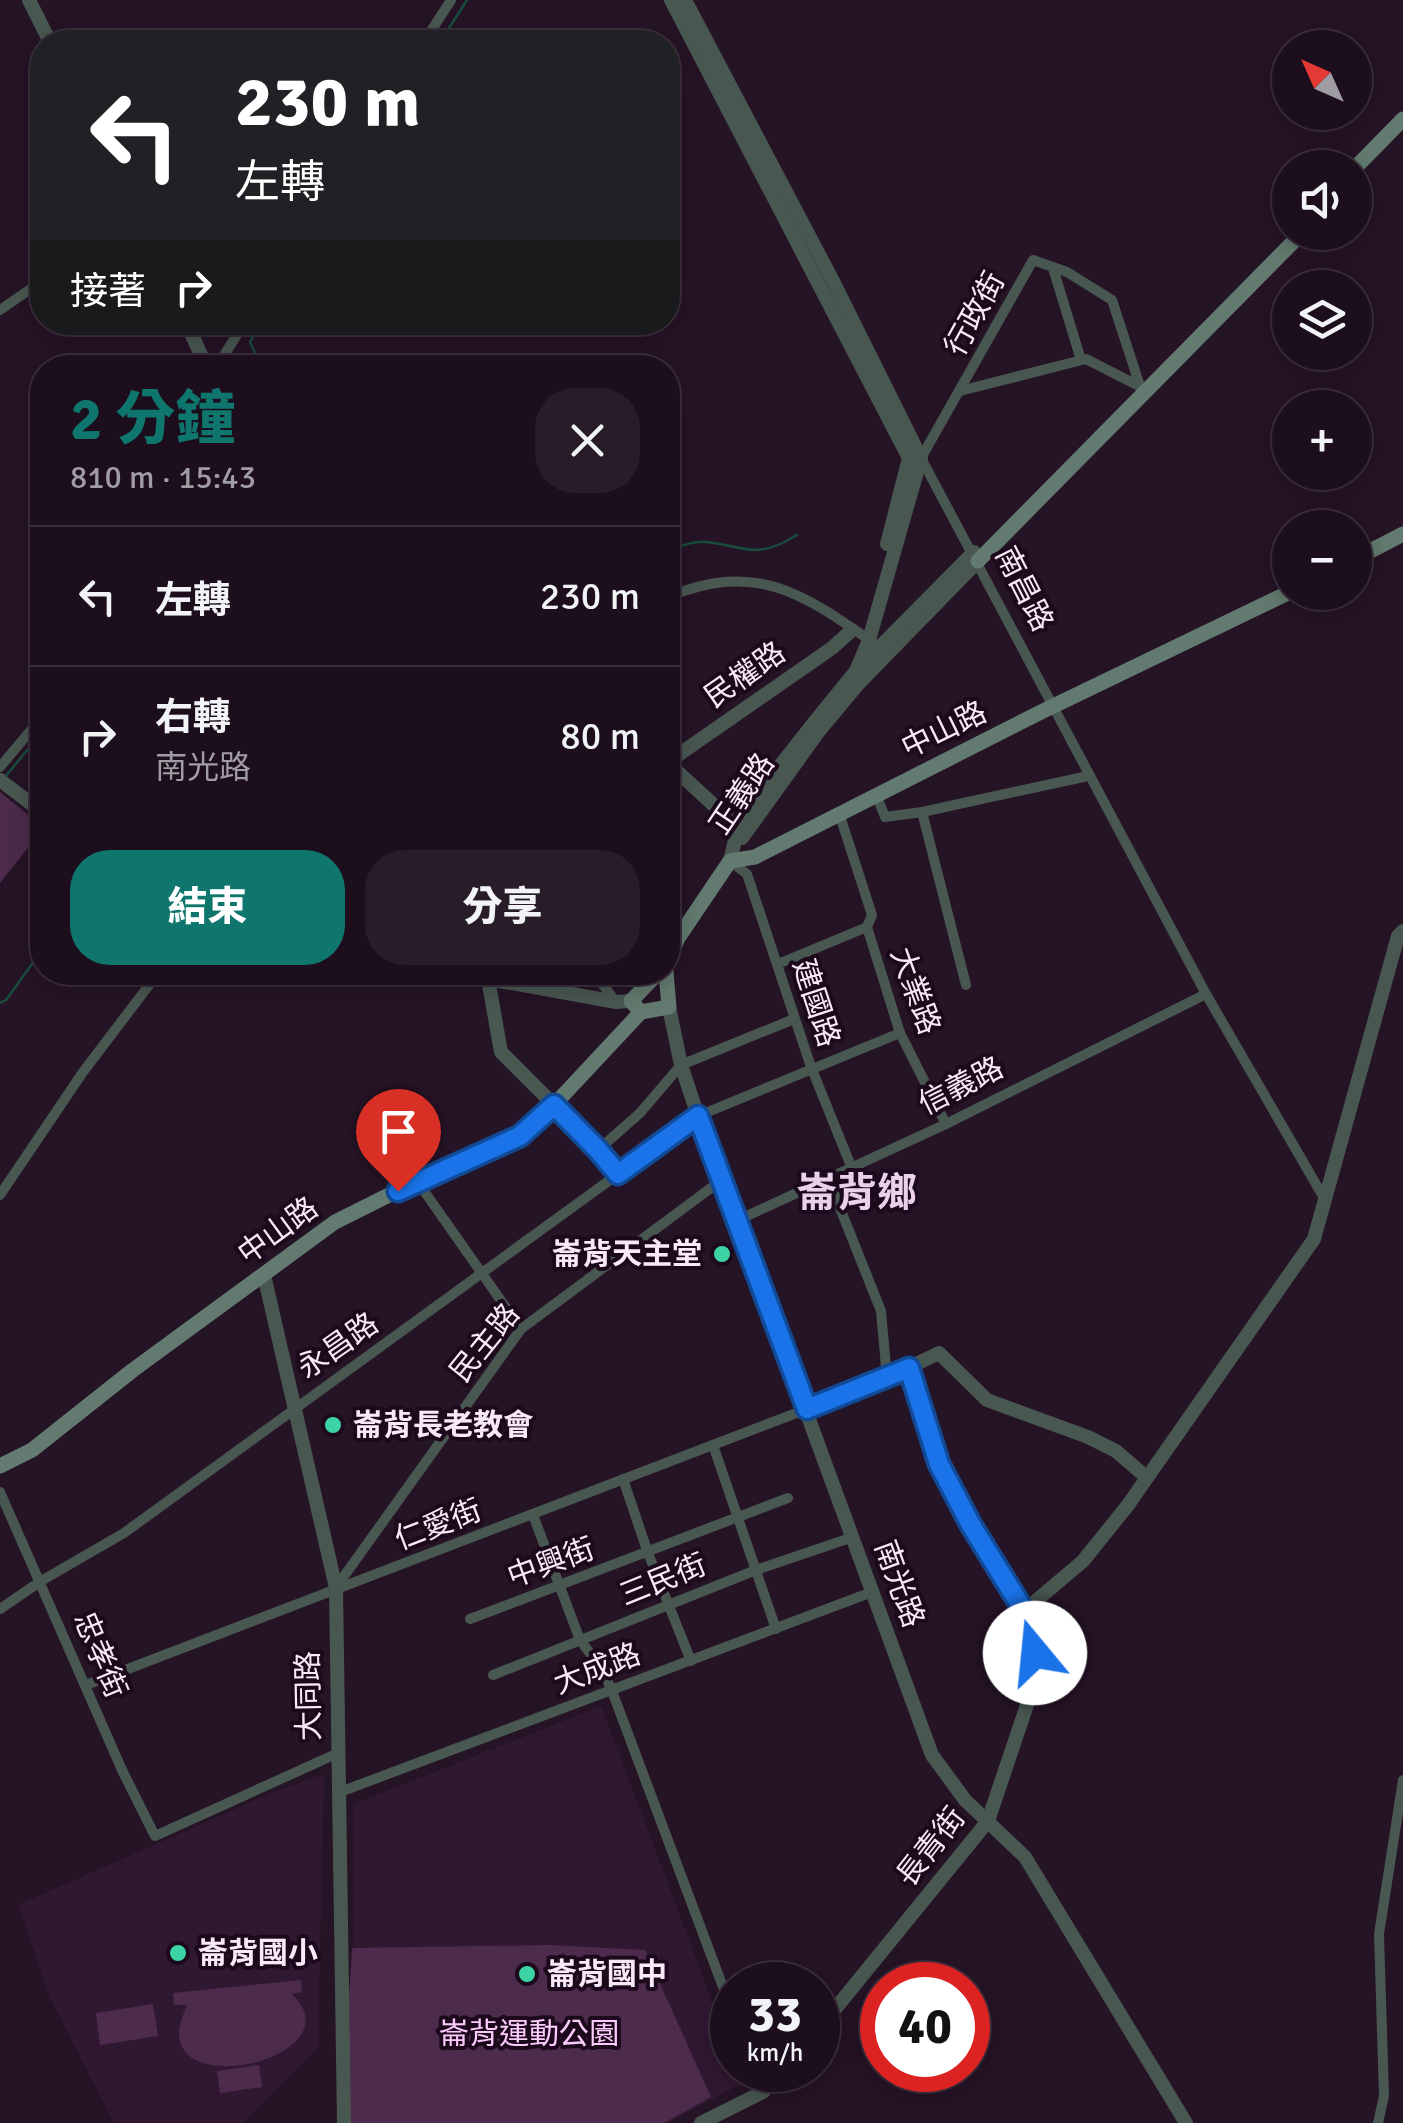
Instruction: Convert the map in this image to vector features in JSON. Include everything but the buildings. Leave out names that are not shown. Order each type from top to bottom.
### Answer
[{"type":"main road","points":[[1372,151],[1403,119]]},
{"type":"main road","points":[[1372,164],[1403,132]]},
{"type":"main road","name":"正義路","points":[[1144,389],[1274,250]]},
{"type":"main road","name":"正義路","points":[[976,557],[1285,250]]},
{"type":"main road","points":[[1372,550],[1403,534]]},
{"type":"main road","name":"中山路","points":[[730,861],[755,857],[1272,601]]},
{"type":"main road","points":[[680,935],[730,861]]},
{"type":"main road","name":"中山路","points":[[0,1466],[32,1450],[133,1370],[335,1222],[520,1136],[554,1105],[630,1005],[650,985]]},
{"type":"main road","points":[[630,1005],[669,1007],[665,985]]},
{"type":"street","points":[[29,0],[44,30]]},
{"type":"street","points":[[431,30],[450,0]]},
{"type":"street","name":"南昌路","points":[[670,0],[915,458],[976,557],[1206,994],[1324,1198]]},
{"type":"street","name":"南昌路","points":[[685,0],[826,267],[915,458]]},
{"type":"street","name":"行政街","points":[[915,458],[960,392],[1034,260],[1067,272],[1112,300],[1144,389]]},
{"type":"street","points":[[1052,268],[1082,360],[1144,389]]},
{"type":"street","points":[[0,310],[30,289]]},
{"type":"street","name":"行政街","points":[[960,392],[1082,360]]},
{"type":"street","points":[[858,677],[878,648],[915,458]]},
{"type":"street","name":"正義路","points":[[730,861],[741,831],[878,648],[976,557]]},
{"type":"street","points":[[680,592],[699,584],[746,580],[785,588],[828,612],[878,648]]},
{"type":"street","name":"民權路","points":[[680,755],[852,630]]},
{"type":"street","points":[[0,767],[30,731]]},
{"type":"street","name":"民權路","points":[[680,774],[741,831]]},
{"type":"street","points":[[876,794],[886,817],[1088,776]]},
{"type":"street","points":[[0,780],[30,803]]},
{"type":"street","points":[[922,812],[966,986]]},
{"type":"street","name":"大業路","points":[[840,813],[872,915],[867,927],[900,1034],[946,1124]]},
{"type":"street","name":"建國路","points":[[730,861],[747,874],[811,1067],[850,1166]]},
{"type":"street","points":[[778,964],[867,927]]},
{"type":"street","points":[[1024,1611],[1083,1561],[1314,1238],[1398,936],[1403,931]]},
{"type":"street","points":[[0,1194],[148,985]]},
{"type":"street","points":[[489,985],[501,1052],[618,1174]]},
{"type":"street","points":[[531,985],[630,1005]]},
{"type":"street","points":[[608,985],[630,1005]]},
{"type":"street","name":"信義路","points":[[738,1220],[946,1124],[1206,994]]},
{"type":"street","name":"南光路","points":[[669,1007],[681,1066],[698,1116],[932,1755],[965,1800],[1025,1857],[1186,2123]]},
{"type":"street","points":[[598,1150],[640,1114],[681,1066],[794,1018]]},
{"type":"street","name":"永昌路","points":[[0,1609],[124,1533],[698,1116],[900,1034]]},
{"type":"street","name":"民主路","points":[[336,1588],[521,1329],[723,1178]]},
{"type":"street","points":[[828,1178],[881,1311],[887,1378]]},
{"type":"street","points":[[417,1181],[521,1329]]},
{"type":"street","name":"大同路","points":[[264,1275],[336,1588],[344,2123]]},
{"type":"street","points":[[807,1409],[887,1378],[939,1352],[987,1400],[1088,1437],[1116,1451],[1146,1478]]},
{"type":"street","name":"長青街","points":[[840,2003],[988,1821],[1032,1687],[1035,1653],[1024,1611],[939,1464],[909,1368]]},
{"type":"street","name":"仁愛街","points":[[86,1685],[807,1409]]},
{"type":"street","points":[[713,1445],[776,1628]]},
{"type":"street","points":[[624,1478],[648,1553],[691,1660]]},
{"type":"street","name":"忠孝街","points":[[0,1492],[154,1836],[338,1752]]},
{"type":"street","name":"三民街","points":[[648,1553],[788,1498]]},
{"type":"street","points":[[533,1515],[580,1640],[602,1669],[612,1691],[714,1962]]},
{"type":"street","name":"三民街","points":[[493,1675],[756,1570],[853,1536]]},
{"type":"street","name":"中興街","points":[[470,1619],[648,1553]]},
{"type":"street","points":[[350,1570],[363,1580]]},
{"type":"street","name":"大成路","points":[[340,1792],[872,1592]]},
{"type":"street","points":[[1378,2123],[1384,2096],[1378,1934],[1403,1780]]},
{"type":"street","points":[[701,2123],[763,2092]]},
{"type":"shaded area","name":"崙背國中","points":[[601,1706],[710,1996],[710,2092],[726,2092],[668,2123],[411,2123],[353,2080],[354,1804]]},
{"type":"shaded area","name":"崙背國小","points":[[324,1774],[318,2048],[244,2123],[114,2123],[52,2002],[18,1905],[276,1791]]},
{"type":"green space","points":[[0,792],[30,816],[30,845],[0,883]]},
{"type":"green space","name":"崙背運動公園","points":[[550,1945],[645,1950],[711,2097],[664,2123],[350,2123],[347,2027],[352,1948]]},
{"type":"green space","points":[[301,1980],[302,1992],[292,1994],[305,2015],[301,2034],[285,2050],[261,2061],[234,2066],[208,2064],[188,2055],[179,2036],[187,2005],[174,2005],[173,1993]]},
{"type":"green space","points":[[153,2004],[158,2036],[100,2045],[96,2013]]},
{"type":"green space","points":[[259,2065],[262,2087],[220,2093],[217,2071]]},
{"type":"waterway","points":[[448,30],[467,0]]},
{"type":"waterway","points":[[254,335],[250,342],[256,355]]},
{"type":"waterway","points":[[680,547],[701,542],[761,550],[797,535]]},
{"type":"waterway","points":[[5,777],[30,747]]},
{"type":"waterway","points":[[0,1003],[30,967]]},
{"type":"place","name":"崙背天主堂","points":[[722,1254]]},
{"type":"place","name":"崙背長老教會","points":[[333,1425]]},
{"type":"place","name":"崙背國小","points":[[178,1953]]},
{"type":"place","name":"崙背國中","points":[[527,1974]]},
{"type":"district","name":"崙背鄉","points":[[857,1193]]},
{"type":"route","points":[[398,1191],[520,1136],[554,1105],[618,1174],[698,1116],[807,1409],[909,1368],[939,1464],[1024,1611],[1035,1653]]}]
